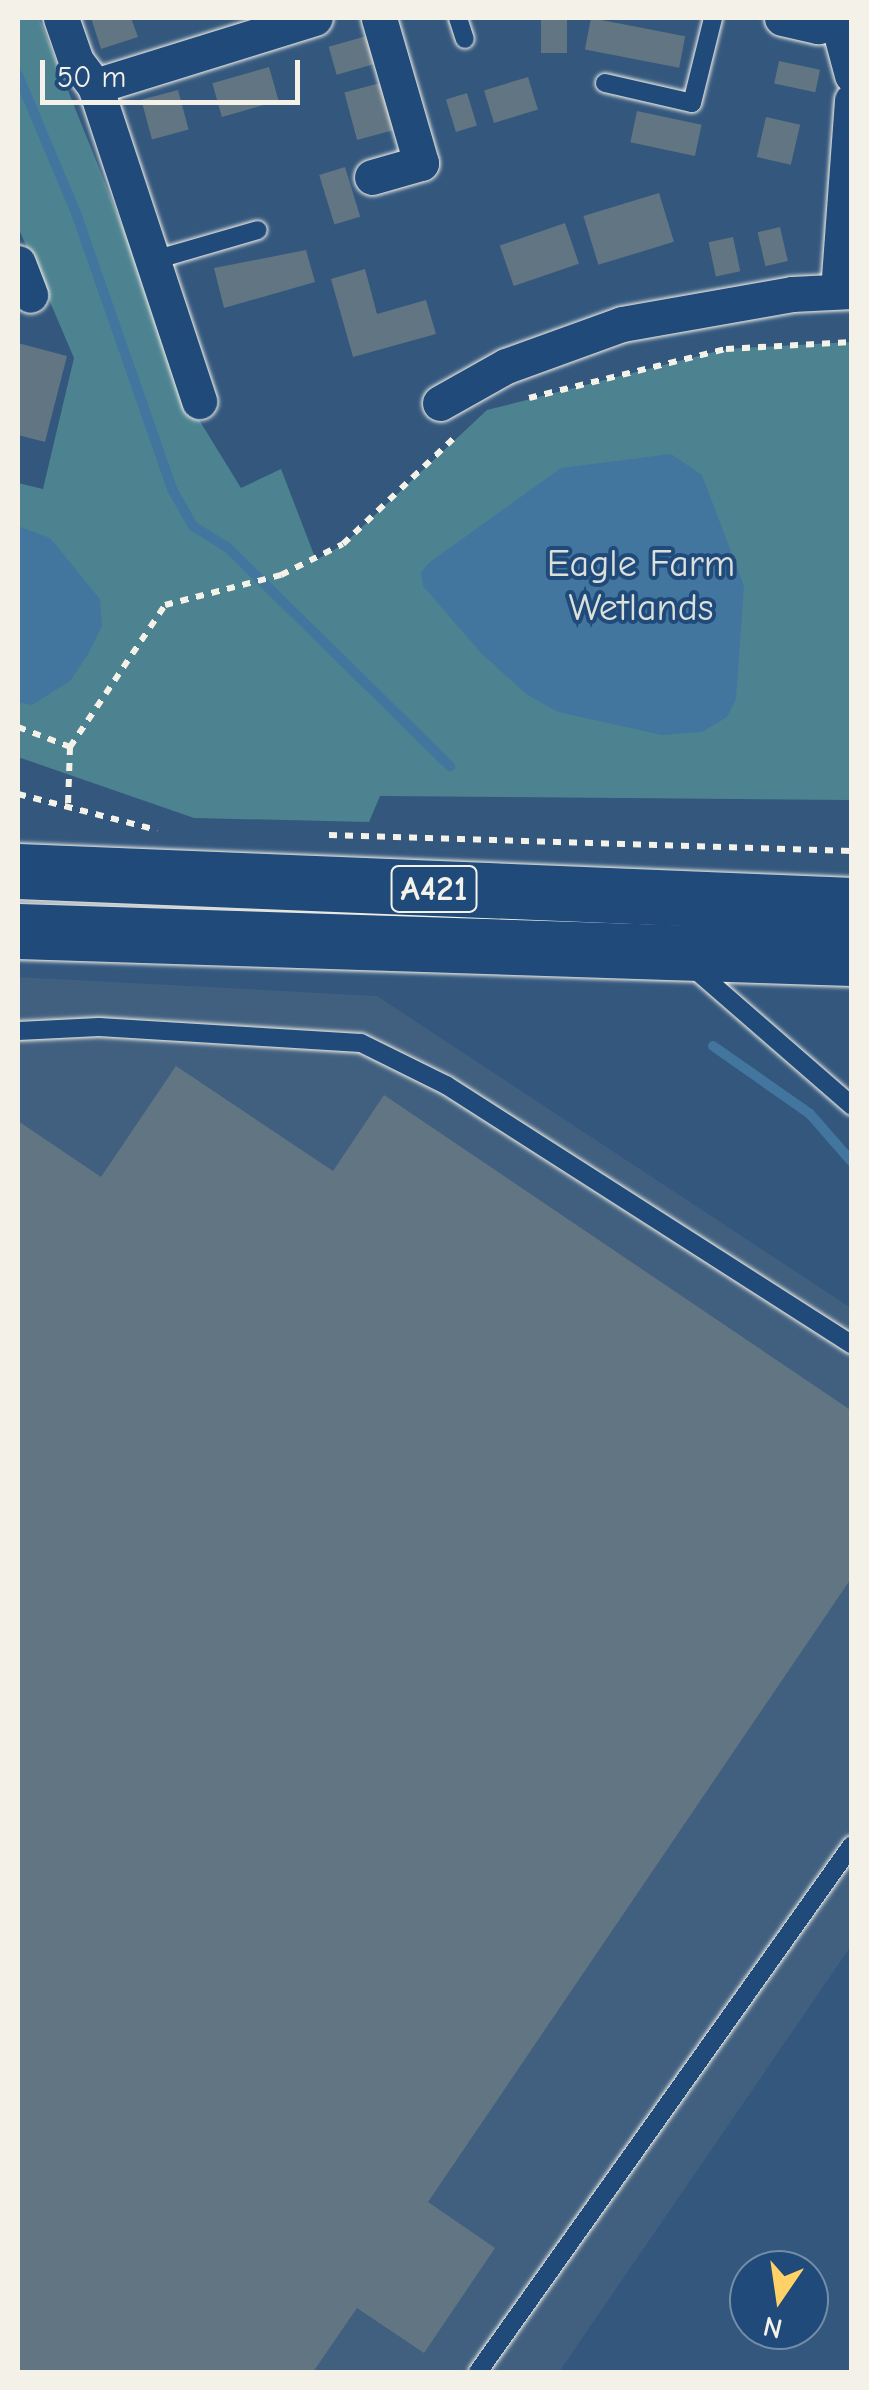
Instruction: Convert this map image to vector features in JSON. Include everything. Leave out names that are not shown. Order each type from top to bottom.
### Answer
[{"type":"highway","name":"A421","points":[[18,871],[852,905]]},
{"type":"highway","name":"A421","points":[[18,931],[852,958]]},
{"type":"street","points":[[61,18],[76,60],[95,86],[199,401]]},
{"type":"street","points":[[95,86],[315,18]]},
{"type":"street","points":[[372,177],[421,163],[378,18]]},
{"type":"street","points":[[782,18],[840,20],[852,76]]},
{"type":"street","points":[[440,404],[506,366],[622,324],[845,291],[852,101]]},
{"type":"lane","points":[[458,18],[464,39]]},
{"type":"lane","points":[[605,83],[692,103],[713,18]]},
{"type":"lane","points":[[151,261],[258,230]]},
{"type":"lane","points":[[676,953],[852,1106]]},
{"type":"lane","points":[[18,1031],[100,1026],[361,1043],[446,1084],[852,1345]]},
{"type":"lane","points":[[478,2372],[852,1845]]},
{"type":"path","points":[[521,400],[726,349],[852,342]]},
{"type":"path","points":[[68,806],[70,747],[165,605],[281,576],[344,544],[465,428]]},
{"type":"path","points":[[18,726],[70,747]]},
{"type":"path","points":[[18,794],[176,830]]},
{"type":"path","points":[[313,835],[852,852]]},
{"type":"shaded area","points":[[671,454],[702,475],[744,586],[736,699],[727,717],[702,732],[662,735],[558,712],[526,694],[480,652],[423,586],[421,572],[561,468]]},
{"type":"shaded area","points":[[18,526],[50,538],[100,599],[102,626],[87,656],[70,681],[32,705],[18,702]]},
{"type":"shaded area","points":[[18,977],[377,996],[851,1308],[851,1946],[559,2372],[18,2372]]},
{"type":"green space","name":"Eagle Farm Wetlands","points":[[18,18],[39,18],[201,423],[241,488],[281,469],[316,560],[344,544],[487,410],[726,349],[851,342],[851,800],[380,796],[369,822],[194,818],[18,757],[18,483],[43,489],[74,358],[18,227]]},
{"type":"building","points":[[91,18],[131,18],[138,37],[101,49]]},
{"type":"building","points":[[541,18],[567,18],[567,53],[541,53]]},
{"type":"building","points":[[591,18],[685,36],[679,68],[585,49]]},
{"type":"building","points":[[370,35],[378,63],[337,75],[329,47]]},
{"type":"building","points":[[779,61],[820,70],[815,92],[774,83]]},
{"type":"building","points":[[269,67],[279,101],[222,117],[212,83]]},
{"type":"building","points":[[528,77],[538,110],[494,123],[484,90]]},
{"type":"building","points":[[384,82],[397,129],[357,140],[344,93]]},
{"type":"building","points":[[178,90],[189,130],[152,139],[141,100]]},
{"type":"building","points":[[467,93],[477,126],[456,132],[446,99]]},
{"type":"building","points":[[637,111],[702,125],[695,156],[630,142]]},
{"type":"building","points":[[766,117],[800,125],[791,165],[757,157]]},
{"type":"building","points":[[345,167],[360,217],[334,225],[319,175]]},
{"type":"building","points":[[659,193],[674,242],[598,265],[583,216]]},
{"type":"building","points":[[565,223],[579,264],[514,286],[500,245]]},
{"type":"building","points":[[780,227],[788,261],[765,266],[758,232]]},
{"type":"building","points":[[733,237],[740,271],[716,276],[709,242]]},
{"type":"building","points":[[306,250],[315,282],[224,308],[214,268]]},
{"type":"building","points":[[365,269],[377,314],[426,300],[436,334],[353,357],[331,279]]},
{"type":"building","points":[[18,343],[67,356],[45,442],[18,435]]},
{"type":"building","points":[[176,1066],[333,1171],[384,1095],[852,1411],[852,1577],[428,2202],[495,2248],[424,2353],[357,2308],[313,2372],[18,2372],[18,1121],[101,1177]]},
{"type":"waterway","points":[[18,75],[76,213],[172,489],[193,526],[227,547],[450,766]]},
{"type":"waterway","points":[[713,1046],[810,1114],[852,1162]]}]
